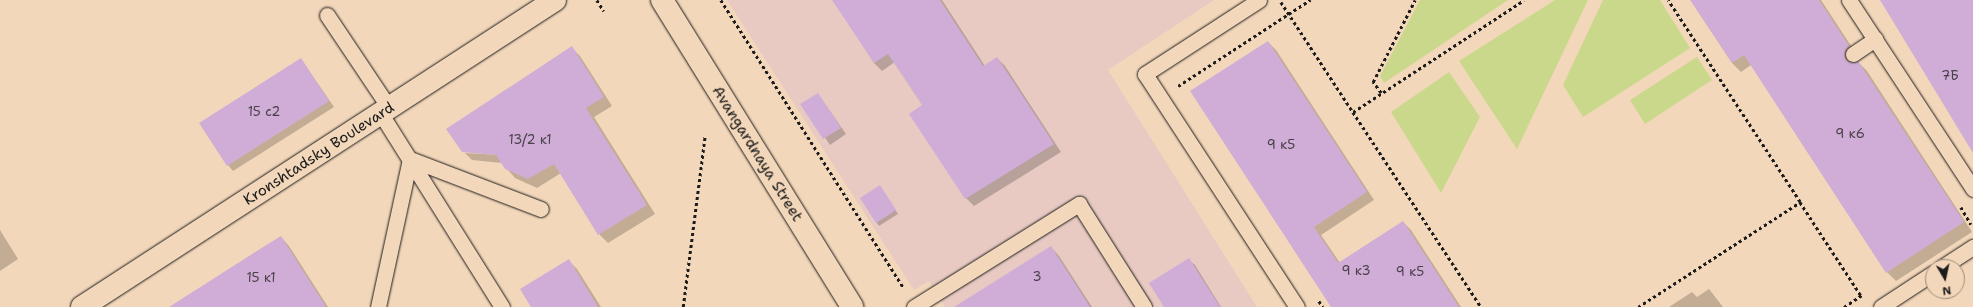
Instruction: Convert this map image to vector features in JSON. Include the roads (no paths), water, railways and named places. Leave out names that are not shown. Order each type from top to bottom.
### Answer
[{"type":"main road","name":"Kronshtadsky Boulevard","points":[[82,307],[555,0]]},
{"type":"main road","name":"Avangardnaya Street","points":[[662,0],[852,307]]},
{"type":"lane","points":[[1259,0],[1145,74],[1297,307]]},
{"type":"lane","points":[[1849,0],[1973,189]]},
{"type":"lane","points":[[327,15],[385,111],[410,159],[502,307]]},
{"type":"lane","points":[[1853,54],[1875,39]]},
{"type":"lane","points":[[410,159],[541,209]]},
{"type":"lane","points":[[378,307],[410,159]]},
{"type":"lane","points":[[911,300],[1079,204],[1144,307]]},
{"type":"lane","points":[[1954,259],[1973,247]]},
{"type":"lane","points":[[1881,307],[1925,278]]}]
